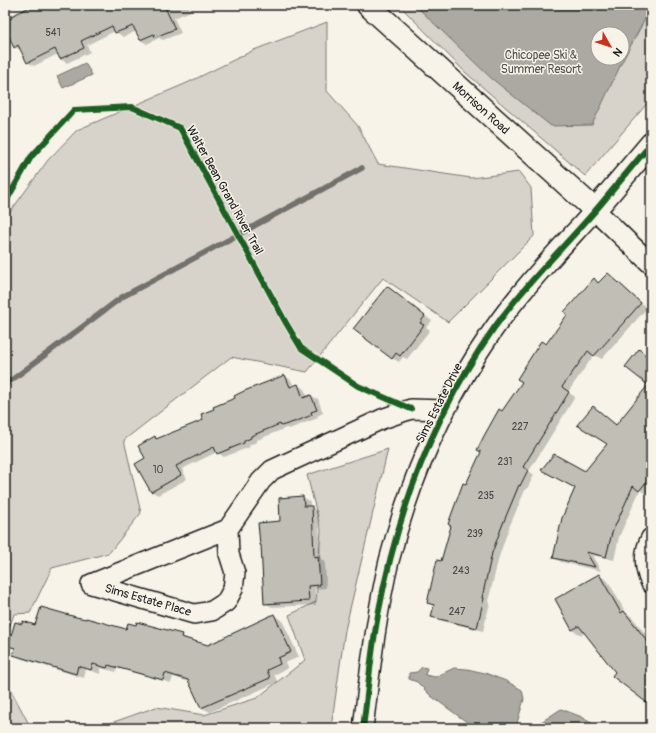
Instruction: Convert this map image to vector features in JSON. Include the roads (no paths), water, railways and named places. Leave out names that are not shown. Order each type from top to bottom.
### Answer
[{"type":"street","name":"Morrison Road","points":[[368,5],[595,210]]},
{"type":"street","name":"Sims Estate Drive","points":[[363,728],[378,616],[389,561],[410,493],[430,442],[445,410],[474,359],[521,292],[595,210],[651,144]]},
{"type":"street","points":[[595,210],[651,264]]},
{"type":"street","points":[[228,529],[261,481],[272,470],[389,416],[411,409],[445,410]]},
{"type":"street","name":"Sims Estate Place","points":[[228,529],[229,554],[235,574],[233,589],[226,602],[212,611],[194,614],[91,584],[228,529]]},
{"type":"street","points":[[651,538],[646,550],[645,559],[646,568],[651,583]]},
{"type":"waterway","points":[[5,385],[122,297],[362,168]]},
{"type":"park label","name":"Chicopee Ski & Summer Resort","points":[[541,62]]}]
